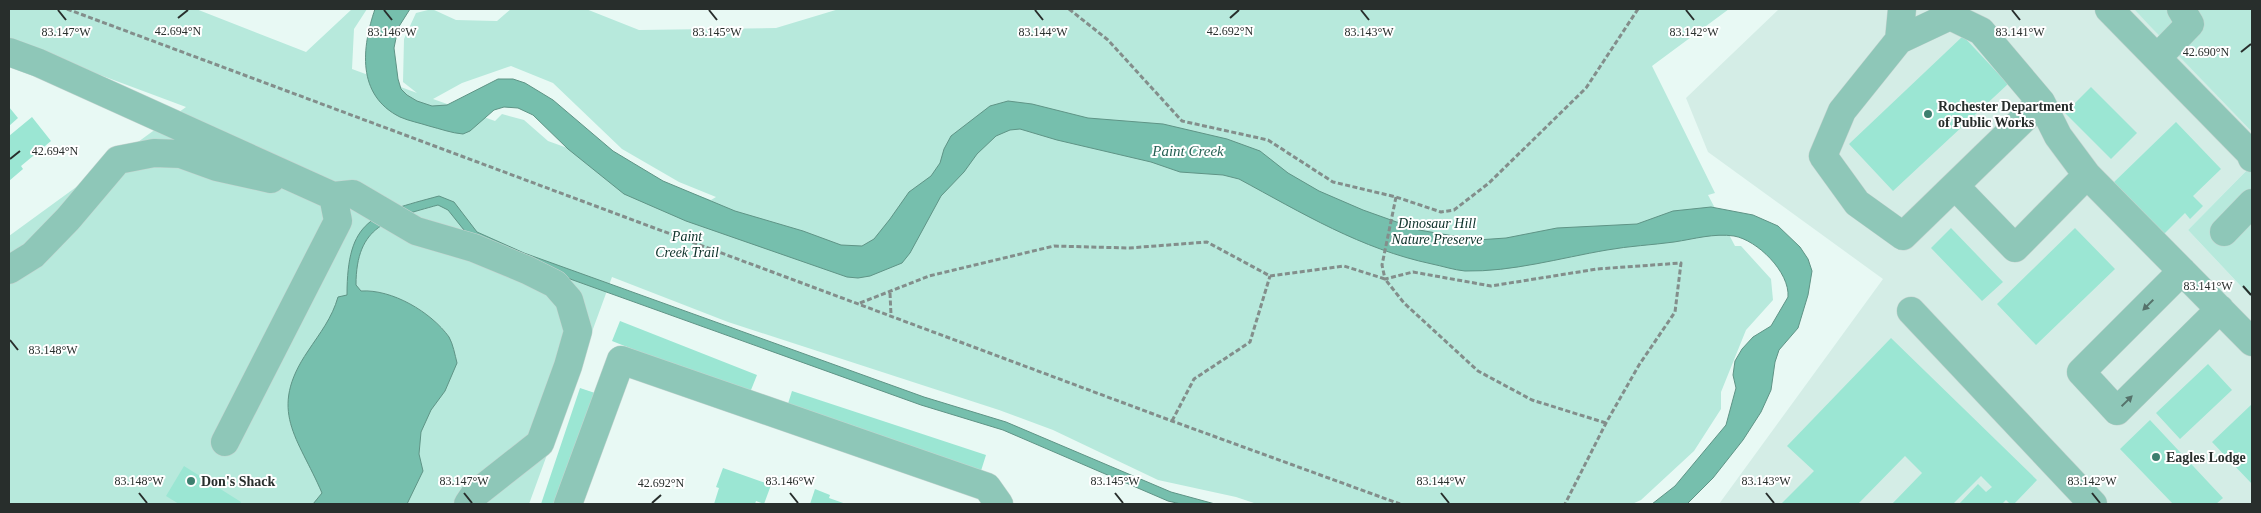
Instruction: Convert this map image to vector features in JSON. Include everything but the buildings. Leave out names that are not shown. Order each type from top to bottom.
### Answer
[{"type":"street","points":[[1899,40],[1902,9]]},
{"type":"street","points":[[2109,9],[2250,153],[2252,158]]},
{"type":"street","points":[[2157,58],[2190,24],[2181,9]]},
{"type":"street","points":[[2041,102],[1903,236],[1857,203],[1823,156],[1842,111],[1899,40],[1950,16],[1982,31],[2041,102],[2058,136],[2087,175],[2252,342]]},
{"type":"street","points":[[9,52],[38,63],[333,196],[353,194],[416,231],[474,248],[555,284],[569,300],[578,331],[568,366],[540,443],[474,495],[468,504]]},
{"type":"street","points":[[9,270],[33,255],[68,219],[118,160],[154,153],[181,154],[217,167],[260,178],[305,182]]},
{"type":"street","points":[[1955,186],[2015,248],[2087,175]]},
{"type":"street","points":[[225,442],[338,221],[333,196]]},
{"type":"street","points":[[2224,232],[2252,203]]},
{"type":"street","points":[[2182,271],[2081,372],[2117,411],[2220,309]]},
{"type":"street","points":[[1911,311],[2094,504]]},
{"type":"street","points":[[568,504],[620,360],[987,487],[999,504]]},
{"type":"path","points":[[67,9],[1172,421],[1400,504]]},
{"type":"path","points":[[1068,9],[1108,40],[1182,121],[1268,140],[1333,182],[1441,212],[1454,210],[1489,183],[1586,88],[1638,9]]},
{"type":"path","points":[[1396,199],[1382,265],[1384,279],[1404,303],[1478,371],[1532,400],[1606,423]]},
{"type":"path","points":[[859,303],[890,293],[929,276],[1054,246],[1129,248],[1207,242],[1270,276],[1344,266],[1384,279],[1413,272],[1491,286],[1597,269],[1680,263],[1675,312],[1639,365],[1606,423],[1564,504]]},
{"type":"path","points":[[1172,421],[1194,379],[1250,342],[1270,276]]},
{"type":"path","points":[[890,293],[891,315]]},
{"type":"shaded area","points":[[1779,9],[2134,9],[2252,132],[2252,165],[2188,230],[2252,298],[2252,504],[1719,504],[1883,279],[1708,152],[1686,98]]},
{"type":"green space","points":[[9,9],[196,9],[306,52],[352,9],[367,9],[354,29],[352,69],[417,93],[403,82],[404,39],[416,13],[432,9],[456,20],[497,21],[511,9],[586,9],[639,30],[776,28],[839,9],[1729,9],[1652,66],[1715,193],[1708,195],[1735,246],[1741,246],[1771,279],[1773,300],[1746,330],[1721,392],[1721,409],[1694,451],[1641,500],[1632,504],[1257,504],[1236,497],[1158,480],[1053,430],[999,410],[728,322],[612,277],[529,504],[9,504],[9,236],[186,107],[9,41]],"holes":[[[511,66],[553,83],[622,149],[679,182],[716,197],[711,200],[548,141],[524,120],[502,114],[495,121],[433,99],[462,83]]]},
{"type":"green space","points":[[2134,9],[2252,9],[2252,132],[2148,24]]},
{"type":"green space","points":[[2252,165],[2252,298],[2188,230]]},
{"type":"water","name":"Paint Creek","points":[[375,9],[410,9],[398,28],[394,48],[401,89],[417,101],[432,106],[447,105],[498,79],[513,79],[525,83],[553,100],[613,151],[663,181],[735,211],[803,231],[841,245],[862,246],[874,239],[909,192],[931,176],[940,163],[944,149],[951,136],[990,106],[1008,101],[1032,104],[1088,118],[1163,124],[1227,139],[1260,151],[1288,173],[1319,191],[1363,210],[1419,230],[1477,240],[1506,238],[1557,228],[1637,224],[1673,211],[1711,207],[1753,215],[1778,226],[1800,247],[1808,259],[1812,271],[1808,295],[1798,328],[1779,350],[1775,362],[1771,390],[1761,412],[1743,440],[1713,478],[1687,504],[1652,504],[1675,486],[1726,425],[1736,388],[1733,375],[1735,361],[1742,349],[1753,337],[1771,326],[1788,297],[1784,277],[1778,268],[1762,250],[1743,239],[1726,235],[1712,236],[1615,249],[1518,267],[1465,271],[1406,257],[1356,239],[1332,229],[1239,179],[1223,175],[1180,172],[1151,162],[1057,140],[1020,129],[1010,130],[996,136],[977,154],[964,172],[941,196],[910,253],[902,263],[870,276],[847,277],[686,221],[624,194],[568,149],[533,115],[518,108],[504,107],[494,110],[470,131],[463,134],[446,131],[400,117],[386,108],[376,96],[369,83],[366,69],[367,39]]},
{"type":"water","points":[[439,196],[454,202],[477,232],[524,253],[924,397],[1006,422],[1171,492],[1215,504],[1181,504],[1168,501],[1003,430],[921,405],[520,261],[472,240],[448,210],[438,205],[404,215],[378,228],[369,237],[362,249],[357,265],[356,285],[361,291],[385,294],[410,304],[432,319],[449,337],[452,343],[457,363],[445,391],[431,410],[421,432],[419,454],[423,471],[407,504],[313,504],[322,493],[296,439],[288,408],[290,391],[296,372],[329,319],[338,297],[347,295],[348,270],[352,250],[358,235],[380,215],[396,208]]},
{"type":"place","name":"Rochester Department of Public Works","points":[[1928,114]]},
{"type":"place","name":"Eagles Lodge","points":[[2156,457]]},
{"type":"place","name":"Don's Shack","points":[[191,481]]},
{"type":"park label","name":"Dinosaur Hill Nature Preserve","points":[[1437,232]]},
{"type":"park label","name":"Paint Creek Trail","points":[[687,244]]}]
